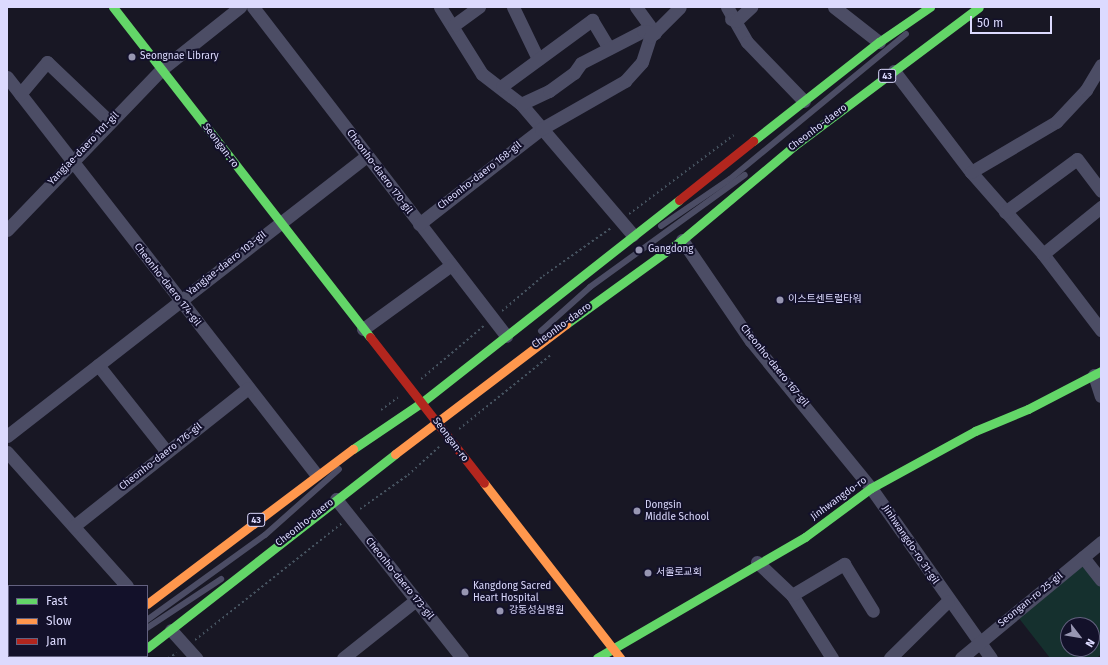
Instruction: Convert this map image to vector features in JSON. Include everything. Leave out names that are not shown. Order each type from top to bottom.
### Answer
[{"type":"main road","name":"Seongan-ro","points":[[113,7],[620,658]]},
{"type":"main road","points":[[573,285],[633,235],[879,42],[930,7]]},
{"type":"main road","name":"Cheonho-daero","points":[[148,647],[505,368],[682,240],[794,146],[979,7]]},
{"type":"main road","name":"43","points":[[148,603],[316,474],[421,403],[573,285]]},
{"type":"main road","name":"Jinhwangdo-ro","points":[[597,658],[757,562],[805,537],[872,488],[975,431],[1098,373]]},
{"type":"street","points":[[162,69],[240,7]]},
{"type":"street","name":"Cheonho-daero 170-gil","points":[[253,7],[506,336]]},
{"type":"street","points":[[440,7],[454,25],[482,74],[502,86],[521,104],[633,235]]},
{"type":"street","points":[[454,25],[479,7]]},
{"type":"street","points":[[513,7],[538,59]]},
{"type":"street","points":[[636,7],[655,33]]},
{"type":"street","name":"Cheonho-daero 168-gil","points":[[419,224],[541,129],[626,81],[642,62],[655,33],[680,7]]},
{"type":"street","points":[[727,7],[731,19],[746,42],[804,101]]},
{"type":"street","points":[[731,19],[736,21],[751,7]]},
{"type":"street","points":[[834,7],[879,42]]},
{"type":"street","points":[[502,86],[592,20],[609,48]]},
{"type":"street","points":[[521,104],[548,91],[574,73],[581,63],[609,48],[643,31],[655,33]]},
{"type":"street","points":[[20,94],[47,62],[110,122]]},
{"type":"street","points":[[971,172],[1056,122],[1086,90],[1101,65]]},
{"type":"street","name":"Yangjae-daero 101-gil","points":[[7,230],[162,69]]},
{"type":"street","points":[[894,71],[971,172],[1043,254],[1101,330]]},
{"type":"street","name":"Cheonho-daero 174-gil","points":[[7,78],[179,301],[316,474]]},
{"type":"street","points":[[280,222],[367,156]]},
{"type":"street","points":[[1005,212],[1077,159],[1101,190]]},
{"type":"street","points":[[1043,254],[1101,207]]},
{"type":"street","name":"Yangjae-daero 103-gil","points":[[7,436],[280,222]]},
{"type":"street","name":"Cheonho-daero 167-gil","points":[[682,240],[751,341],[872,488]]},
{"type":"street","points":[[363,329],[451,265]]},
{"type":"street","points":[[98,365],[167,452]]},
{"type":"street","points":[[1098,373],[1101,396]]},
{"type":"street","name":"Cheonho-daero 176-gil","points":[[74,526],[248,388]]},
{"type":"street","points":[[7,452],[126,585]]},
{"type":"street","name":"Jinhwangdo-ro 31-gil","points":[[872,488],[948,601],[991,658]]},
{"type":"street","name":"Cheonho-daero 173-gil","points":[[336,499],[462,658]]},
{"type":"street","name":"Seongan-ro 25-gil","points":[[961,658],[1101,542]]},
{"type":"street","points":[[1083,557],[1101,580]]},
{"type":"street","points":[[757,562],[792,595],[832,658]]},
{"type":"street","points":[[792,595],[844,564],[873,611]]},
{"type":"street","points":[[343,658],[416,600]]},
{"type":"street","points":[[890,658],[948,601]]},
{"type":"street","points":[[171,630],[196,658]]},
{"type":"lane","points":[[573,285],[730,179],[887,52],[935,7]]},
{"type":"lane","points":[[537,334],[590,288],[673,225],[794,146]]},
{"type":"lane","points":[[505,368],[531,339]]},
{"type":"lane","points":[[148,619],[265,535],[368,440]]},
{"type":"lane","points":[[148,627],[211,585],[273,549]]},
{"type":"path","points":[[378,412],[409,388],[542,276],[737,133]]},
{"type":"path","points":[[168,658],[186,647],[349,516],[408,475],[448,438],[558,349]]},
{"type":"green space","points":[[1083,563],[1101,586],[1101,654],[1100,655],[1100,617],[1060,617],[1060,657],[1098,657],[1050,658],[1018,617]]},
{"type":"traffic: fast","points":[[113,7],[370,337]]},
{"type":"traffic: fast","points":[[753,141],[879,42],[930,7]]},
{"type":"traffic: fast","points":[[566,324],[682,240],[794,146],[979,7]]},
{"type":"traffic: fast","points":[[353,449],[421,403],[679,200]]},
{"type":"traffic: fast","points":[[597,658],[805,537],[871,488],[975,431],[1028,409],[1101,371]]},
{"type":"traffic: fast","points":[[148,647],[395,454]]},
{"type":"traffic: slow","points":[[395,454],[566,324]]},
{"type":"traffic: slow","points":[[148,603],[353,449]]},
{"type":"traffic: slow","points":[[484,483],[620,658]]},
{"type":"traffic: jam","points":[[679,200],[753,141]]},
{"type":"traffic: jam","points":[[370,337],[484,483]]},
{"type":"place","name":"Seongnae Library","points":[[132,57]]},
{"type":"place","name":"Gangdong","points":[[639,250]]},
{"type":"place","name":"이스트센트럴타워","points":[[780,300]]},
{"type":"place","name":"Dongsin Middle School","points":[[637,511]]},
{"type":"place","name":"서울로교회","points":[[648,573]]},
{"type":"place","name":"Kangdong Sacred Heart Hospital","points":[[465,592]]},
{"type":"place","name":"강동성심병원","points":[[500,611]]}]
